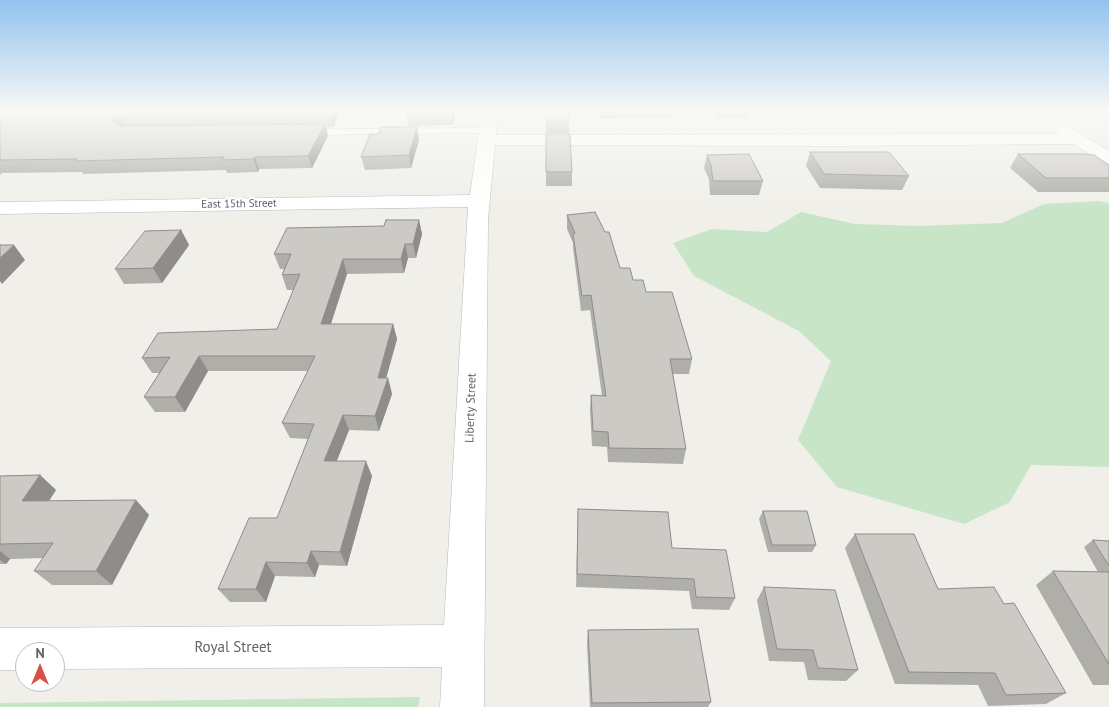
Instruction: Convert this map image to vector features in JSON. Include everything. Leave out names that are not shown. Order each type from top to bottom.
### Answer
[{"type":"street","name":"Liberty Street","points":[[462,707],[478,201],[485,143]]},
{"type":"street","points":[[1083,143],[1109,159]]},
{"type":"street","name":"East 15th Street","points":[[0,208],[478,201]]},
{"type":"street","name":"Royal Street","points":[[0,649],[465,646]]},
{"type":"green space","points":[[1099,201],[1109,203],[1109,467],[1031,465],[1010,502],[964,524],[837,487],[798,440],[831,361],[799,331],[694,276],[673,243],[712,229],[767,232],[801,212],[855,224],[919,226],[1002,223],[1044,204]]},
{"type":"green space","points":[[420,697],[418,707],[0,707],[0,703]]},
{"type":"building","points":[[0,143],[315,143],[308,156],[255,157],[253,159],[222,160],[224,157],[75,161],[77,159],[0,160]]},
{"type":"building","points":[[366,143],[412,143],[409,155],[361,157]]},
{"type":"building","points":[[546,143],[570,143],[572,172],[546,172]]},
{"type":"building","points":[[810,152],[889,152],[909,176],[824,174]]},
{"type":"building","points":[[749,154],[763,181],[713,181],[711,165],[707,155]]},
{"type":"building","points":[[1018,154],[1094,155],[1109,165],[1109,178],[1046,178]]},
{"type":"building","points":[[595,212],[605,232],[609,232],[620,268],[630,268],[633,280],[643,280],[646,292],[672,292],[692,359],[670,359],[686,449],[609,448],[608,432],[593,431],[591,395],[606,396],[591,295],[582,296],[573,234],[575,233],[567,215]]},
{"type":"building","points":[[386,220],[419,220],[413,244],[405,244],[401,259],[343,259],[321,324],[393,324],[378,378],[388,378],[375,416],[343,415],[324,461],[366,461],[340,552],[311,551],[307,563],[266,562],[256,589],[218,589],[249,518],[277,518],[314,424],[282,423],[315,356],[199,356],[175,397],[144,397],[170,357],[142,358],[158,333],[277,329],[300,274],[282,275],[291,254],[274,254],[287,228],[384,226]]},
{"type":"building","points":[[181,230],[153,268],[115,269],[145,231]]},
{"type":"building","points":[[0,245],[14,245],[0,258]]},
{"type":"building","points":[[40,475],[22,501],[136,500],[96,571],[34,571],[53,543],[0,544],[0,476]]},
{"type":"building","points":[[578,509],[668,512],[672,548],[726,550],[735,598],[696,597],[694,579],[577,574]]},
{"type":"building","points":[[763,511],[807,511],[816,545],[772,545]]},
{"type":"building","points":[[855,534],[914,534],[938,589],[994,587],[1004,604],[1014,603],[1066,693],[1006,695],[995,673],[909,672]]},
{"type":"building","points":[[1093,540],[1109,541],[1109,566]]},
{"type":"building","points":[[1053,571],[1109,572],[1109,664]]},
{"type":"building","points":[[764,587],[835,590],[858,670],[818,668],[813,650],[777,649]]},
{"type":"building","points":[[698,629],[711,702],[592,703],[588,630]]}]
